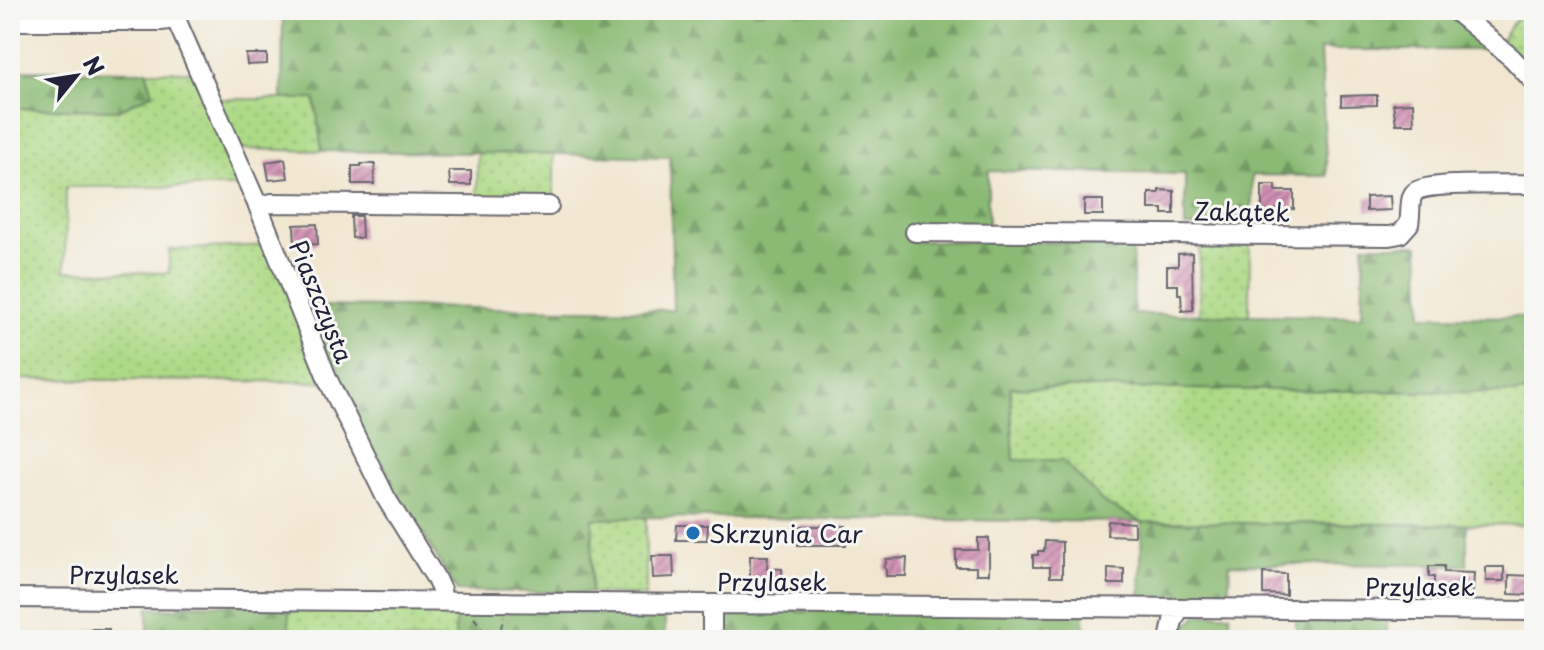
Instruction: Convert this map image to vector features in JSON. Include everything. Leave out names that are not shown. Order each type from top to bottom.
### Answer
[{"type":"street","points":[[1454,10],[1512,58],[1534,82]]},
{"type":"street","points":[[10,21],[161,21],[174,14]]},
{"type":"street","name":"Piaszczysta","points":[[174,14],[258,206],[328,380],[386,498],[441,590],[451,601]]},
{"type":"street","name":"Zakątek","points":[[915,232],[1389,236],[1400,234],[1409,224],[1411,196],[1416,190],[1426,187],[1534,184]]},
{"type":"street","points":[[258,206],[272,203],[549,206]]},
{"type":"street","name":"Przylasek","points":[[10,598],[1534,611]]},
{"type":"street","points":[[712,605],[712,640]]},
{"type":"street","points":[[1169,640],[1179,609]]},
{"type":"path","points":[[451,601],[479,624],[488,640]]},
{"type":"path","points":[[498,640],[506,603]]},
{"type":"green space","points":[[283,10],[1445,10],[1493,50],[1320,50],[1327,176],[1252,175],[1252,228],[1185,227],[1185,174],[988,171],[988,225],[909,226],[911,241],[1132,243],[1134,314],[1362,316],[1364,245],[1419,245],[1422,316],[1528,317],[1530,393],[1010,387],[1014,460],[1062,460],[1105,504],[1142,522],[593,519],[591,593],[457,591],[413,517],[402,518],[370,458],[306,306],[673,310],[670,157],[322,151],[315,99],[282,99]]},
{"type":"green space","points":[[1522,10],[1534,10],[1534,73],[1501,40]]},
{"type":"green space","points":[[10,70],[146,71],[153,93],[119,110],[10,108]]},
{"type":"green space","points":[[146,71],[194,71],[244,187],[66,187],[65,271],[169,273],[169,250],[269,245],[325,382],[10,379],[10,108],[119,110],[152,93]]},
{"type":"green space","points":[[216,99],[315,99],[322,151],[240,149]]},
{"type":"green space","points":[[478,153],[554,154],[554,199],[477,199]]},
{"type":"green space","points":[[1200,243],[1250,244],[1249,315],[1199,315]]},
{"type":"green space","points":[[1010,387],[1534,393],[1534,525],[1142,522],[1105,504],[1062,461],[1014,460]]},
{"type":"green space","points":[[646,517],[646,596],[591,593],[593,519]]},
{"type":"green space","points":[[1142,522],[1467,525],[1467,565],[1230,564],[1228,603],[1140,602]]},
{"type":"green space","points":[[180,604],[289,606],[289,640],[148,640],[148,608],[179,609]]},
{"type":"green space","points":[[289,606],[455,609],[455,640],[289,640]]},
{"type":"green space","points":[[517,608],[665,618],[665,640],[455,640],[455,609]]},
{"type":"green space","points":[[717,609],[1084,613],[1084,640],[717,640]]},
{"type":"green space","points":[[1199,614],[1230,614],[1230,640],[1176,640]]},
{"type":"green space","points":[[1296,615],[1387,616],[1387,640],[1296,640]]},
{"type":"building","points":[[246,54],[267,54],[267,64],[247,65]]},
{"type":"building","points":[[1377,95],[1377,105],[1341,106],[1341,96]]},
{"type":"building","points":[[1413,103],[1414,124],[1396,124],[1393,104]]},
{"type":"building","points":[[285,159],[288,178],[269,180],[266,162]]},
{"type":"building","points":[[375,164],[374,184],[352,184],[352,166]]},
{"type":"building","points":[[449,171],[471,171],[471,185],[450,185]]},
{"type":"building","points":[[1262,185],[1276,185],[1276,191],[1294,191],[1294,209],[1274,210],[1274,216],[1262,216]]},
{"type":"building","points":[[1159,190],[1174,191],[1174,214],[1163,214],[1163,209],[1149,209],[1149,193],[1159,193]]},
{"type":"building","points":[[1390,196],[1391,210],[1366,211],[1366,197]]},
{"type":"building","points":[[1084,200],[1103,200],[1103,215],[1084,215]]},
{"type":"building","points":[[351,216],[361,216],[362,238],[352,238]]},
{"type":"building","points":[[317,224],[318,244],[295,245],[294,225]]},
{"type":"building","points":[[1192,253],[1193,310],[1182,311],[1178,285],[1167,285],[1167,266],[1178,266],[1178,254]]},
{"type":"building","points":[[1108,521],[1134,523],[1134,536],[1107,535]]},
{"type":"building","points":[[677,525],[708,525],[707,540],[676,540]]},
{"type":"building","points":[[798,526],[846,526],[846,545],[798,545]]},
{"type":"building","points":[[978,538],[989,538],[989,574],[976,574],[976,567],[956,567],[956,550],[978,550]]},
{"type":"building","points":[[1045,541],[1062,542],[1062,577],[1050,577],[1050,567],[1033,567],[1033,555],[1044,551]]},
{"type":"building","points":[[652,556],[673,556],[674,577],[653,578]]},
{"type":"building","points":[[750,556],[768,556],[767,568],[782,569],[782,581],[750,578]]},
{"type":"building","points":[[907,558],[906,576],[886,576],[886,559]]},
{"type":"building","points":[[1429,566],[1444,566],[1444,572],[1474,573],[1473,591],[1434,589],[1434,577],[1429,577]]},
{"type":"building","points":[[1486,567],[1504,567],[1504,581],[1486,581]]},
{"type":"building","points":[[1108,568],[1124,569],[1124,584],[1108,584]]},
{"type":"building","points":[[1263,573],[1286,574],[1286,595],[1263,594]]},
{"type":"building","points":[[1509,575],[1532,576],[1532,595],[1509,594]]},
{"type":"building","points":[[89,629],[109,629],[109,640],[88,640]]},
{"type":"place","name":"Skrzynia Car","points":[[693,533]]}]
